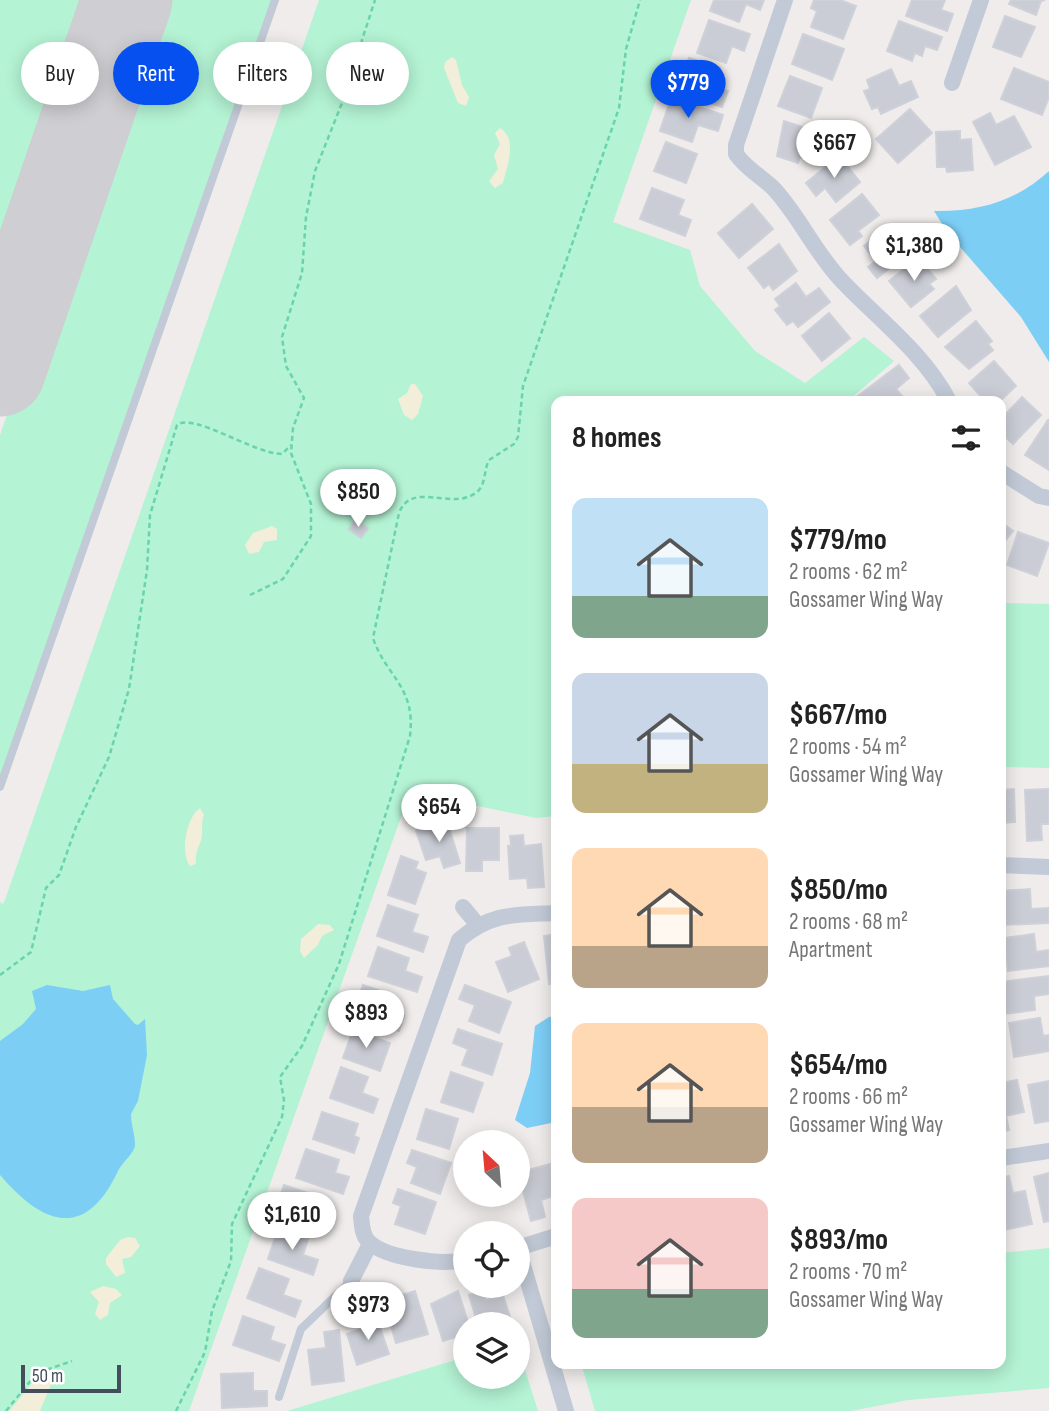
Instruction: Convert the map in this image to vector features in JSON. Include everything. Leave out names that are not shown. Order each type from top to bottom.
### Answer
[{"type":"street","points":[[785,0],[736,145],[736,154],[744,165],[770,185],[790,207],[817,251],[841,280],[894,328],[925,364],[946,396]]},
{"type":"street","points":[[953,83],[981,0]]},
{"type":"street","points":[[1006,475],[1049,498]]},
{"type":"street","points":[[1006,865],[1049,867]]},
{"type":"street","points":[[463,907],[477,924]]},
{"type":"street","points":[[453,1263],[417,1261],[370,1244],[363,1235],[361,1216],[459,940],[477,924],[505,916],[551,913]]},
{"type":"street","points":[[1006,1157],[1049,1151]]},
{"type":"street","points":[[530,1244],[551,1238]]},
{"type":"street","points":[[351,1281],[370,1244]]},
{"type":"street","points":[[530,1289],[551,1360]]},
{"type":"street","points":[[554,1369],[566,1411]]},
{"type":"lane","points":[[0,788],[275,0]]},
{"type":"lane","points":[[279,1397],[301,1329],[351,1281]]},
{"type":"path","points":[[250,595],[283,579],[310,539],[311,503],[294,466],[291,445],[304,398],[284,361],[282,337],[302,273],[306,217],[315,172],[359,60],[362,40],[375,0]]},
{"type":"path","points":[[176,1411],[194,1369],[205,1352],[212,1311],[231,1261],[232,1224],[282,1116],[284,1100],[280,1077],[302,1046],[339,964],[410,736],[410,715],[405,693],[373,638],[399,513],[404,502],[414,496],[443,500],[476,492],[482,486],[489,460],[511,447],[519,437],[523,386],[620,108],[626,49],[640,0]]},
{"type":"path","points":[[0,975],[31,952],[46,888],[59,875],[67,848],[112,749],[137,650],[150,548],[150,515],[177,425],[184,421],[196,422],[209,431],[270,453],[282,454],[291,445]]},
{"type":"path","points":[[6,1411],[37,1373],[72,1361]]},
{"type":"green space","points":[[0,0],[103,0],[89,42],[21,42],[21,105],[67,105],[0,299]]},
{"type":"green space","points":[[151,0],[273,0],[258,42],[213,42],[213,105],[236,105],[0,781],[0,435],[115,105],[199,105],[199,42],[136,42]]},
{"type":"green space","points":[[319,0],[691,0],[613,222],[690,250],[700,286],[755,351],[805,383],[864,337],[894,361],[854,396],[551,396],[551,816],[536,818],[410,792],[189,1411],[0,1411],[0,902],[3,904],[282,105],[312,105],[312,42],[304,42]]},
{"type":"green space","points":[[1006,603],[1049,604],[1049,768],[1006,767]]},
{"type":"green space","points":[[1049,1248],[1049,1388],[908,1400],[851,1411],[595,1411],[583,1369],[1006,1369],[1006,1252]]},
{"type":"green space","points":[[453,1361],[453,1389],[530,1389],[530,1386],[538,1411],[287,1411]]},
{"type":"sand","points":[[452,57],[456,60],[462,85],[469,97],[466,106],[458,103],[444,68],[445,62]]},
{"type":"sand","points":[[500,128],[509,139],[510,154],[503,183],[495,188],[489,181],[498,169],[494,155],[500,144],[495,133]]},
{"type":"sand","points":[[411,384],[415,384],[423,396],[418,414],[412,420],[404,415],[398,399],[407,393]]},
{"type":"sand","points":[[272,526],[277,529],[277,540],[264,542],[259,552],[249,554],[245,545],[253,533]]},
{"type":"sand","points":[[200,808],[204,815],[202,837],[196,854],[196,864],[190,866],[185,852],[186,835],[191,819]]},
{"type":"sand","points":[[318,924],[330,925],[334,930],[322,936],[318,945],[304,958],[300,951],[301,939]]},
{"type":"sand","points":[[135,1238],[140,1246],[131,1257],[122,1259],[125,1273],[116,1277],[106,1264],[106,1258],[120,1240]]},
{"type":"sand","points":[[103,1286],[116,1289],[122,1295],[110,1303],[108,1315],[100,1320],[95,1314],[99,1302],[90,1292]]},
{"type":"sand","points":[[49,1371],[52,1382],[40,1411],[9,1411],[37,1377]]},
{"type":"water","points":[[1049,171],[1049,362],[1021,317],[947,232],[934,211],[966,209],[996,203],[1024,190]]},
{"type":"water","points":[[47,985],[83,991],[110,985],[113,999],[135,1024],[138,1025],[145,1019],[147,1055],[138,1101],[131,1114],[134,1148],[92,1208],[78,1216],[63,1218],[48,1214],[32,1205],[0,1175],[0,1041],[23,1024],[36,1009],[32,991]]},
{"type":"water","points":[[549,1017],[551,1123],[527,1128],[515,1120],[530,1073],[535,1026]]},
{"type":"building","points":[[714,0],[764,0],[760,10],[746,4],[739,22],[710,11]]},
{"type":"building","points":[[814,0],[840,0],[856,6],[843,39],[811,27],[817,11],[811,8]]},
{"type":"building","points":[[912,0],[945,0],[941,10],[953,14],[947,31],[906,16]]},
{"type":"building","points":[[1011,0],[1045,0],[1041,1],[1036,15],[1009,4]]},
{"type":"building","points":[[1005,16],[1035,27],[1021,57],[993,47]]},
{"type":"building","points":[[709,20],[750,34],[744,51],[732,46],[726,63],[697,53]]},
{"type":"building","points":[[899,21],[942,37],[937,50],[925,46],[922,56],[915,53],[912,61],[887,51]]},
{"type":"building","points":[[803,34],[844,49],[832,80],[792,64]]},
{"type":"building","points":[[689,58],[720,68],[714,86],[728,91],[722,107],[677,92]]},
{"type":"building","points":[[1014,68],[1049,82],[1049,97],[1042,115],[1001,99]]},
{"type":"building","points":[[891,69],[899,86],[911,81],[918,97],[881,114],[878,107],[872,109],[864,91],[870,89],[867,80]]},
{"type":"building","points":[[790,76],[822,88],[811,118],[778,106]]},
{"type":"building","points":[[671,98],[723,115],[718,131],[698,125],[692,142],[660,131]]},
{"type":"building","points":[[910,109],[932,133],[898,163],[876,139]]},
{"type":"building","points":[[990,113],[996,125],[1014,116],[1031,147],[995,165],[973,122]]},
{"type":"building","points":[[784,121],[814,131],[809,145],[816,147],[811,161],[800,157],[798,163],[777,156]]},
{"type":"building","points":[[960,131],[960,140],[971,139],[973,170],[947,172],[946,167],[937,167],[936,132]]},
{"type":"building","points":[[666,142],[697,154],[686,183],[654,171]]},
{"type":"building","points":[[839,156],[860,182],[836,202],[825,188],[816,196],[806,183]]},
{"type":"building","points":[[652,188],[684,200],[678,215],[691,220],[685,236],[640,219]]},
{"type":"building","points":[[862,194],[879,215],[858,231],[862,236],[850,245],[830,220]]},
{"type":"building","points":[[752,204],[773,229],[739,258],[718,233]]},
{"type":"building","points":[[889,227],[909,253],[877,278],[868,267],[876,261],[864,246]]},
{"type":"building","points":[[779,244],[797,271],[773,290],[769,284],[764,288],[748,268]]},
{"type":"building","points":[[913,262],[917,267],[923,263],[936,279],[929,284],[934,289],[911,307],[889,281]]},
{"type":"building","points":[[796,283],[806,297],[819,288],[830,302],[798,327],[793,321],[787,325],[775,310],[780,306],[775,299]]},
{"type":"building","points":[[956,286],[971,310],[938,337],[920,316]]},
{"type":"building","points":[[829,313],[850,338],[822,361],[802,336]]},
{"type":"building","points":[[976,321],[992,341],[988,344],[993,350],[969,369],[945,347]]},
{"type":"building","points":[[994,361],[1016,386],[1005,396],[981,396],[969,383]]},
{"type":"building","points":[[899,365],[909,378],[896,389],[902,396],[858,396]]},
{"type":"building","points":[[1022,397],[1041,415],[1013,444],[1006,438],[1006,414]]},
{"type":"building","points":[[1049,420],[1049,470],[1025,455]]},
{"type":"building","points":[[355,520],[368,528],[361,538],[349,529]]},
{"type":"building","points":[[1006,526],[1013,531],[1006,540]]},
{"type":"building","points":[[1018,532],[1049,543],[1037,576],[1007,565]]},
{"type":"building","points":[[1014,789],[1015,822],[1006,823],[1006,790]]},
{"type":"building","points":[[1049,789],[1049,824],[1041,824],[1042,840],[1027,841],[1025,790]]},
{"type":"building","points":[[447,821],[460,863],[444,868],[440,856],[426,860],[416,831]]},
{"type":"building","points":[[467,828],[499,828],[499,860],[482,860],[482,871],[466,871]]},
{"type":"building","points":[[523,835],[524,846],[541,844],[544,887],[528,888],[527,878],[510,879],[510,836]]},
{"type":"building","points":[[401,856],[418,862],[415,869],[426,873],[415,904],[388,895]]},
{"type":"building","points":[[1030,889],[1031,909],[1049,908],[1049,923],[1006,925],[1006,891]]},
{"type":"building","points":[[388,905],[418,915],[412,932],[428,937],[423,952],[377,936]]},
{"type":"building","points":[[1034,934],[1036,952],[1049,950],[1049,966],[1008,971],[1006,938]]},
{"type":"building","points":[[551,935],[551,984],[549,984],[544,936]]},
{"type":"building","points":[[524,942],[539,979],[508,992],[496,962],[512,956],[509,948]]},
{"type":"building","points":[[378,947],[409,958],[405,971],[422,977],[417,992],[368,976]]},
{"type":"building","points":[[1049,976],[1049,994],[1034,996],[1035,1010],[1006,1014],[1006,981]]},
{"type":"building","points":[[363,985],[393,995],[388,1011],[404,1016],[399,1031],[352,1016]]},
{"type":"building","points":[[465,985],[511,1002],[499,1033],[469,1021],[475,1005],[459,999]]},
{"type":"building","points":[[1040,1018],[1043,1036],[1049,1035],[1049,1051],[1014,1057],[1009,1023]]},
{"type":"building","points":[[458,1029],[502,1044],[492,1075],[462,1065],[468,1049],[453,1043]]},
{"type":"building","points":[[353,1030],[390,1043],[380,1071],[343,1058]]},
{"type":"building","points":[[341,1067],[368,1077],[362,1093],[378,1099],[373,1113],[330,1098]]},
{"type":"building","points":[[451,1072],[483,1083],[473,1112],[441,1102]]},
{"type":"building","points":[[1017,1080],[1024,1112],[1006,1116],[1006,1082]]},
{"type":"building","points":[[1049,1081],[1049,1121],[1035,1123],[1028,1085]]},
{"type":"building","points":[[426,1109],[458,1119],[449,1149],[417,1139]]},
{"type":"building","points":[[322,1112],[358,1124],[354,1136],[359,1138],[354,1153],[313,1139]]},
{"type":"building","points":[[306,1149],[339,1160],[335,1173],[349,1177],[343,1194],[296,1178]]},
{"type":"building","points":[[412,1150],[451,1163],[440,1194],[411,1183],[417,1167],[407,1163]]},
{"type":"building","points":[[550,1164],[551,1197],[541,1200],[545,1217],[531,1221],[527,1208],[530,1208],[530,1170]]},
{"type":"building","points":[[1049,1173],[1049,1221],[1044,1222],[1034,1177]]},
{"type":"building","points":[[1009,1176],[1013,1193],[1025,1191],[1032,1224],[1006,1230],[1006,1177]]},
{"type":"building","points":[[284,1185],[316,1196],[311,1213],[328,1218],[323,1233],[273,1216]]},
{"type":"building","points":[[398,1189],[436,1202],[425,1234],[395,1224],[401,1206],[393,1203]]},
{"type":"building","points":[[278,1229],[308,1239],[303,1255],[318,1260],[313,1275],[268,1259]]},
{"type":"building","points":[[259,1268],[289,1279],[283,1295],[301,1301],[295,1317],[247,1298]]},
{"type":"building","points":[[415,1291],[428,1334],[396,1343],[386,1309],[405,1304],[402,1295]]},
{"type":"building","points":[[453,1293],[453,1298],[460,1298],[465,1312],[453,1312],[453,1338],[443,1341],[431,1304]]},
{"type":"building","points":[[470,1298],[504,1298],[508,1312],[474,1312]]},
{"type":"building","points":[[243,1316],[274,1327],[270,1340],[285,1345],[279,1361],[233,1345]]},
{"type":"building","points":[[376,1316],[389,1354],[357,1365],[347,1334],[365,1328],[362,1321]]},
{"type":"building","points":[[339,1330],[344,1381],[312,1385],[308,1350],[326,1348],[324,1332]]},
{"type":"building","points":[[253,1373],[253,1391],[267,1391],[267,1406],[222,1408],[221,1374]]},
{"type":"runway","points":[[0,371],[127,0]]}]
